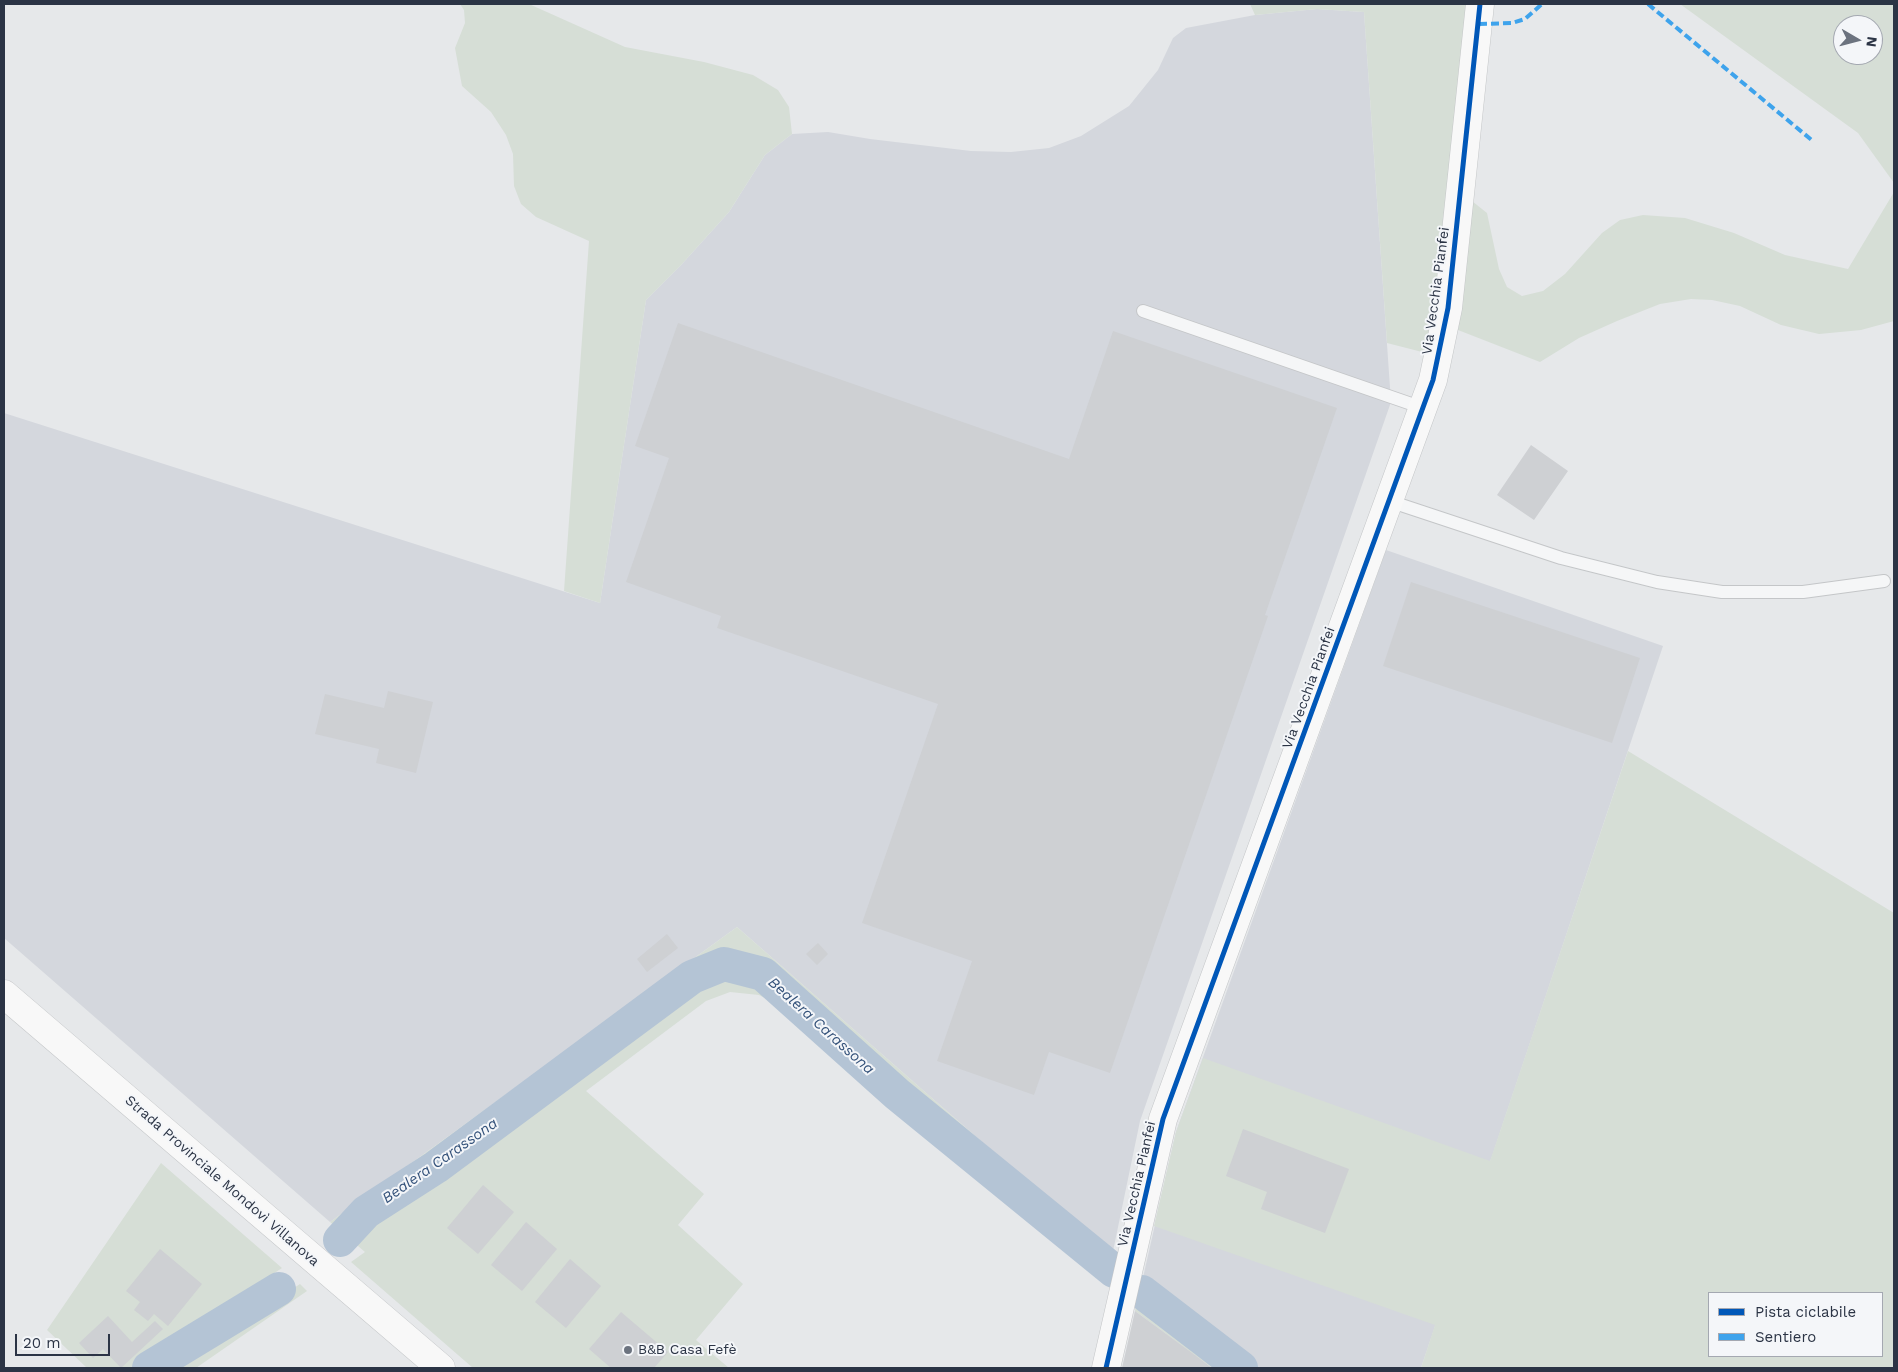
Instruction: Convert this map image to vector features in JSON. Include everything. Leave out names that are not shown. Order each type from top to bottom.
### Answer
[{"type":"street","name":"Via Vecchia Pianfei","points":[[1106,1368],[1163,1120],[1433,380],[1448,308],[1480,4]]},
{"type":"street","name":"Strada Provinciale Mondovì Villanova","points":[[4,994],[441,1368]]},
{"type":"lane","points":[[1143,311],[1423,408]]},
{"type":"lane","points":[[1389,501],[1561,558],[1657,582],[1722,592],[1803,592],[1884,581]]},
{"type":"shaded area","points":[[460,4],[529,4],[625,47],[704,62],[753,75],[778,90],[789,107],[792,134],[765,155],[729,212],[646,300],[600,603],[564,591],[589,241],[536,217],[521,204],[514,186],[513,154],[506,135],[491,112],[462,86],[455,48],[465,23],[464,10]]},
{"type":"shaded area","points":[[1250,4],[1471,4],[1439,299],[1426,353],[1387,343],[1364,12],[1317,9],[1255,15]]},
{"type":"shaded area","points":[[1680,4],[1894,4],[1894,183],[1858,133]]},
{"type":"shaded area","points":[[1317,9],[1364,12],[1391,402],[1140,1121],[1112,1256],[737,927],[330,1222],[4,938],[4,413],[600,603],[646,300],[729,212],[765,155],[792,134],[828,132],[971,151],[1011,152],[1049,148],[1081,136],[1129,106],[1158,70],[1173,38],[1186,28],[1255,15]]},
{"type":"shaded area","points":[[1894,192],[1894,321],[1861,330],[1819,334],[1781,325],[1740,306],[1712,300],[1691,299],[1660,304],[1617,321],[1579,338],[1540,362],[1458,330],[1472,201],[1487,213],[1499,269],[1507,287],[1522,296],[1543,291],[1565,274],[1602,233],[1620,220],[1643,215],[1685,218],[1734,233],[1785,255],[1848,269]]},
{"type":"shaded area","points":[[1386,550],[1663,646],[1421,1368],[1257,1368],[1142,1282],[1176,1132]]},
{"type":"shaded area","points":[[1628,751],[1894,913],[1894,1368],[1421,1368],[1435,1325],[1154,1226],[1176,1132],[1203,1058],[1490,1161]]},
{"type":"shaded area","points":[[737,927],[1112,1256],[1105,1285],[772,1002],[759,995],[730,992],[706,1001],[586,1091],[704,1194],[678,1225],[743,1284],[696,1340],[729,1368],[473,1368],[351,1262],[365,1252],[330,1222]]},
{"type":"shaded area","points":[[161,1163],[282,1268],[130,1368],[87,1368],[47,1330]]},
{"type":"shaded area","points":[[1142,1282],[1257,1368],[1212,1368],[1135,1311]]},
{"type":"shaded area","points":[[300,1284],[307,1291],[196,1368],[171,1368]]},
{"type":"building","points":[[678,323],[1069,459],[1113,331],[1337,408],[1265,615],[1268,616],[1110,1073],[1049,1052],[1034,1095],[937,1061],[972,961],[862,923],[938,704],[717,628],[721,616],[626,582],[669,458],[635,446]]},
{"type":"building","points":[[1531,445],[1568,471],[1534,520],[1497,495]]},
{"type":"building","points":[[1411,582],[1640,658],[1612,743],[1383,666]]},
{"type":"building","points":[[388,691],[433,702],[416,773],[376,763],[379,749],[315,734],[325,694],[384,708]]},
{"type":"building","points":[[667,934],[678,948],[647,972],[637,959]]},
{"type":"building","points":[[818,943],[828,954],[817,965],[806,954]]},
{"type":"building","points":[[1243,1129],[1349,1169],[1325,1233],[1261,1209],[1267,1192],[1226,1176]]},
{"type":"building","points":[[483,1185],[514,1212],[478,1254],[447,1228]]},
{"type":"building","points":[[526,1222],[557,1249],[522,1291],[491,1265]]},
{"type":"building","points":[[160,1249],[202,1284],[168,1326],[154,1314],[148,1321],[134,1310],[140,1302],[126,1291]]},
{"type":"building","points":[[570,1259],[601,1286],[566,1328],[535,1302]]},
{"type":"building","points":[[1135,1311],[1195,1355],[1212,1368],[1122,1368]]},
{"type":"building","points":[[621,1312],[668,1352],[654,1368],[611,1368],[589,1349]]},
{"type":"building","points":[[108,1316],[132,1342],[155,1321],[163,1329],[121,1368],[103,1349],[93,1358],[79,1343]]},
{"type":"waterway","name":"Bealera Carassona","points":[[340,1240],[366,1212],[436,1167],[692,977],[724,964],[763,974],[897,1094],[1114,1271]]},
{"type":"waterway","name":"Bealera Carassona","points":[[149,1368],[279,1289]]},
{"type":"waterway","name":"Bealera Carassona","points":[[1142,1292],[1241,1368]]},
{"type":"marked path","points":[[1479,24],[1512,23],[1525,19],[1542,4]]},
{"type":"marked path","points":[[1648,4],[1814,142]]},
{"type":"cycle path","points":[[1106,1368],[1163,1119],[1433,380],[1448,308],[1480,4]]},
{"type":"place","name":"B&B Casa Fefè","points":[[628,1350]]}]
